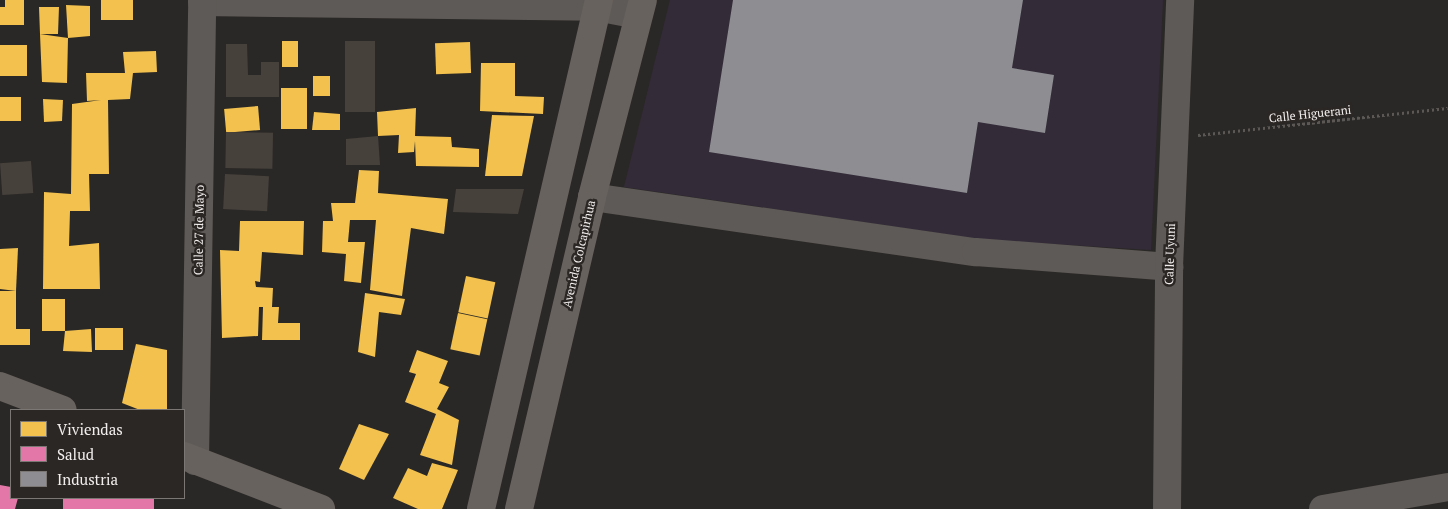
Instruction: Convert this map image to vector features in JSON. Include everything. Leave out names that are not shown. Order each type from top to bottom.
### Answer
[{"type":"main road","points":[[481,509],[597,4]]},
{"type":"main road","name":"Avenida Colcapirhua","points":[[519,509],[592,197],[640,8]]},
{"type":"main road","points":[[0,386],[60,409]]},
{"type":"main road","points":[[190,459],[321,509]]},
{"type":"street","name":"Calle Uyuni","points":[[1167,509],[1169,266],[1180,0]]},
{"type":"street","points":[[202,1],[597,4],[640,8]]},
{"type":"street","name":"Calle 27 de Mayo","points":[[190,459],[202,1]]},
{"type":"street","points":[[592,197],[976,252],[1169,266]]},
{"type":"street","points":[[1323,509],[1448,487]]},
{"type":"path","name":"Calle Higuerani","points":[[1174,138],[1448,108]]},
{"type":"shaded area","points":[[670,0],[1163,0],[1151,250],[985,240],[624,187]]},
{"type":"building: Viviendas","points":[[5,0],[24,0],[24,25],[0,25],[0,7],[5,7]]},
{"type":"building: Viviendas","points":[[101,0],[133,0],[133,20],[101,20]]},
{"type":"building: Viviendas","points":[[66,5],[90,6],[90,36],[68,38]]},
{"type":"building: Viviendas","points":[[39,7],[59,7],[58,34],[40,34]]},
{"type":"building: Viviendas","points":[[40,34],[68,38],[67,83],[42,82]]},
{"type":"building: Viviendas","points":[[282,41],[298,41],[298,67],[282,67]]},
{"type":"building: Viviendas","points":[[470,42],[471,73],[436,74],[435,43]]},
{"type":"building: Viviendas","points":[[0,45],[27,45],[27,76],[0,76]]},
{"type":"building: Viviendas","points":[[156,51],[157,72],[133,73],[130,99],[108,100],[109,174],[89,174],[90,211],[70,211],[69,246],[99,243],[100,289],[43,289],[44,192],[71,194],[72,104],[101,100],[87,101],[86,73],[125,73],[123,52]]},
{"type":"building: Viviendas","points":[[481,63],[515,63],[515,96],[544,97],[543,114],[480,111]]},
{"type":"building: Viviendas","points":[[313,76],[330,76],[330,96],[313,96]]},
{"type":"building: Viviendas","points":[[281,88],[307,88],[307,129],[281,129]]},
{"type":"building: Viviendas","points":[[0,97],[21,97],[21,121],[0,121]]},
{"type":"building: Viviendas","points":[[43,99],[63,100],[62,121],[44,122]]},
{"type":"building: Viviendas","points":[[258,106],[260,130],[226,133],[224,109]]},
{"type":"building: Viviendas","points":[[416,108],[415,136],[451,137],[452,147],[479,149],[479,167],[416,166],[415,141],[414,152],[398,153],[399,135],[378,136],[377,112]]},
{"type":"building: Viviendas","points":[[314,112],[340,114],[340,130],[312,130]]},
{"type":"building: Viviendas","points":[[492,115],[534,116],[522,176],[485,176]]},
{"type":"building: Viviendas","points":[[359,170],[379,171],[378,193],[448,199],[444,234],[411,228],[402,296],[370,290],[376,220],[350,220],[348,242],[365,242],[361,283],[344,281],[346,254],[322,252],[323,221],[333,221],[331,203],[355,203]]},
{"type":"building: Viviendas","points":[[240,221],[304,221],[303,255],[262,252],[260,282],[255,281],[256,287],[273,288],[272,307],[279,307],[278,323],[300,323],[300,340],[262,340],[263,307],[259,307],[258,336],[222,338],[220,250],[239,251]]},
{"type":"building: Viviendas","points":[[18,248],[16,291],[0,289],[0,249]]},
{"type":"building: Viviendas","points":[[466,276],[495,282],[488,318],[458,312]]},
{"type":"building: Viviendas","points":[[0,291],[16,291],[16,329],[30,329],[30,345],[0,345]]},
{"type":"building: Viviendas","points":[[365,293],[405,299],[401,315],[379,312],[375,357],[358,352]]},
{"type":"building: Viviendas","points":[[42,299],[65,299],[65,331],[42,331]]},
{"type":"building: Viviendas","points":[[458,313],[487,319],[480,355],[450,349]]},
{"type":"building: Viviendas","points":[[95,328],[123,328],[123,350],[95,350]]},
{"type":"building: Viviendas","points":[[91,329],[92,352],[63,351],[65,331]]},
{"type":"building: Viviendas","points":[[136,344],[167,350],[167,409],[137,409],[122,403]]},
{"type":"building: Viviendas","points":[[417,350],[448,361],[439,383],[449,387],[437,409],[459,420],[452,465],[420,455],[436,414],[405,402],[416,374],[409,372]]},
{"type":"building: Viviendas","points":[[359,424],[389,434],[364,480],[339,469]]},
{"type":"building: Viviendas","points":[[432,463],[458,470],[442,509],[418,509],[393,498],[408,468],[427,476]]},
{"type":"building: Salud","points":[[0,485],[10,487],[10,499],[18,499],[15,509],[0,509]]},
{"type":"building: Salud","points":[[63,499],[154,499],[154,509],[63,509]]},
{"type":"building: Industria","points":[[733,0],[1023,0],[1012,68],[1054,75],[1045,133],[978,122],[967,193],[709,152]]},
{"type":"building: Otros","points":[[345,41],[375,41],[375,112],[345,112]]},
{"type":"building: Otros","points":[[226,44],[247,44],[248,75],[261,75],[261,62],[279,62],[279,97],[226,97]]},
{"type":"building: Otros","points":[[226,132],[273,133],[272,169],[225,168]]},
{"type":"building: Otros","points":[[378,136],[380,165],[346,165],[346,139]]},
{"type":"building: Otros","points":[[31,161],[33,193],[2,195],[0,163]]},
{"type":"building: Otros","points":[[225,174],[269,176],[267,211],[223,209]]},
{"type":"building: Otros","points":[[456,189],[524,189],[518,214],[453,212]]}]
